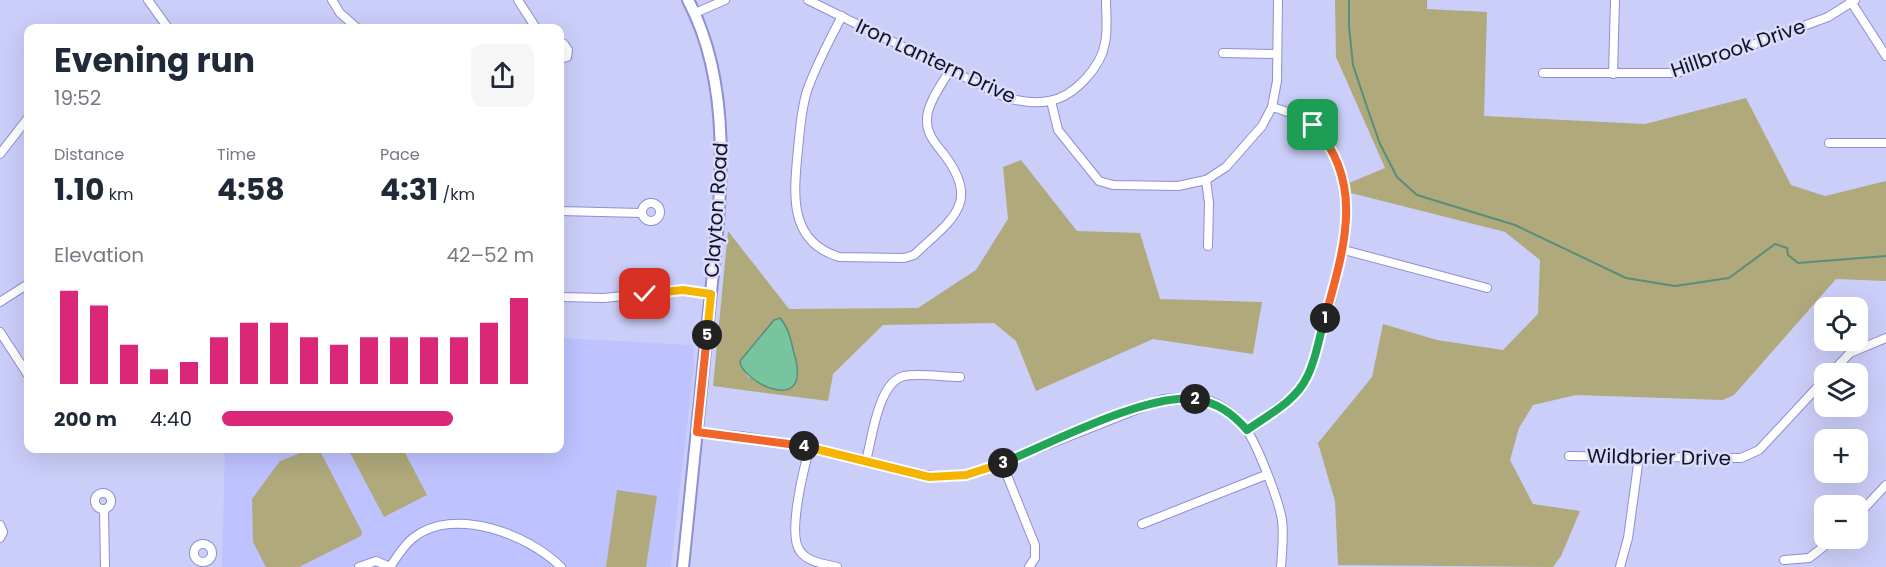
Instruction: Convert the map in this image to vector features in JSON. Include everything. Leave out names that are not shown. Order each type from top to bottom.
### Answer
[{"type":"main road","name":"Clayton Road","points":[[682,567],[711,294],[721,131],[714,73],[695,13],[688,0]]},
{"type":"street","points":[[148,0],[165,24]]},
{"type":"street","points":[[332,0],[340,13],[352,24]]},
{"type":"street","points":[[518,0],[533,24]]},
{"type":"street","points":[[695,13],[725,0]]},
{"type":"street","name":"Iron Lantern Drive","points":[[808,0],[1006,98],[1023,102],[1051,101]]},
{"type":"street","points":[[1106,0],[1106,41],[1102,56],[1087,78],[1051,101],[1058,130],[1099,181],[1113,185],[1178,186],[1206,180],[1226,167],[1262,126],[1272,107],[1277,81],[1278,0]]},
{"type":"street","points":[[1612,74],[1615,0]]},
{"type":"street","points":[[1853,1],[1886,56]]},
{"type":"street","name":"Hillbrook Drive","points":[[1542,73],[1668,75],[1684,72],[1828,16],[1853,1]]},
{"type":"street","points":[[842,16],[816,68],[804,100],[794,196],[802,225],[817,245],[831,255],[904,258],[914,255],[959,209],[963,195],[962,183],[957,172],[932,139],[926,119],[950,70]]},
{"type":"street","points":[[564,44],[568,50],[567,57],[564,58]]},
{"type":"street","points":[[1222,53],[1277,54]]},
{"type":"street","points":[[1247,430],[1296,394],[1308,376],[1344,250],[1347,223],[1343,183],[1332,150],[1313,125],[1272,107]]},
{"type":"street","points":[[0,154],[24,123]]},
{"type":"street","points":[[1829,143],[1886,143]]},
{"type":"street","points":[[1206,180],[1209,203],[1208,246]]},
{"type":"street","points":[[564,211],[641,213]]},
{"type":"street","points":[[1344,250],[1487,288]]},
{"type":"street","points":[[0,302],[24,287]]},
{"type":"street","points":[[564,297],[604,298],[683,290],[711,294]]},
{"type":"street","points":[[0,332],[24,370]]},
{"type":"street","points":[[1840,363],[1850,353],[1886,338]]},
{"type":"street","points":[[866,462],[881,401],[893,382],[905,376],[960,377]]},
{"type":"street","name":"Wildbrier Drive","points":[[1569,456],[1741,458],[1759,450],[1814,391]]},
{"type":"street","points":[[697,432],[741,436],[810,447],[921,476],[945,477],[966,475],[1002,463],[1163,399],[1185,398],[1211,402],[1233,413],[1247,430],[1279,504],[1282,522],[1281,567]]},
{"type":"street","points":[[810,447],[802,478],[795,539],[800,552],[805,557],[837,567]]},
{"type":"street","points":[[1620,567],[1628,538],[1639,458]]},
{"type":"street","points":[[1002,463],[1035,545],[1035,558],[1029,567]]},
{"type":"street","points":[[1142,524],[1266,475]]},
{"type":"street","points":[[1868,504],[1886,485]]},
{"type":"street","points":[[104,509],[105,567]]},
{"type":"street","points":[[0,525],[3,532],[0,538]]},
{"type":"street","points":[[359,567],[376,561],[390,567],[414,537],[434,528],[453,525],[496,529],[522,538],[544,552],[561,567]]},
{"type":"street","points":[[1784,561],[1809,558],[1821,549]]},
{"type":"shaded area","points":[[1335,0],[1427,0],[1427,9],[1487,12],[1484,116],[1645,124],[1746,98],[1791,185],[1825,196],[1886,181],[1886,281],[1836,279],[1820,297],[1814,297],[1814,304],[1734,395],[1723,400],[1576,395],[1533,405],[1519,428],[1510,460],[1533,504],[1580,511],[1561,556],[1553,567],[1338,565],[1335,501],[1318,443],[1372,377],[1383,324],[1437,340],[1503,350],[1538,314],[1540,260],[1505,232],[1351,193],[1349,183],[1385,168],[1336,57]]},
{"type":"shaded area","points":[[1021,160],[1077,231],[1140,233],[1160,299],[1262,302],[1253,354],[1153,339],[1036,391],[1016,341],[994,323],[883,325],[833,374],[828,401],[713,386],[728,231],[789,309],[918,308],[976,270],[1008,219],[1003,167]],"holes":[[[774,320],[766,386],[748,377],[740,365]]]},
{"type":"shaded area","points":[[780,318],[789,335],[797,373],[794,385],[786,390],[762,385],[743,369],[740,361],[774,320]]},
{"type":"shaded area","points":[[564,338],[693,345],[694,365],[671,567],[222,567],[225,453],[564,453]]},
{"type":"shaded area","points":[[300,453],[321,453],[362,532],[361,536],[299,567],[266,567],[253,542],[252,499],[280,461]]},
{"type":"shaded area","points":[[350,453],[405,453],[427,495],[384,517]]},
{"type":"shaded area","points":[[617,490],[657,496],[646,567],[606,567]]},
{"type":"waterway","points":[[1349,0],[1353,65],[1367,107],[1380,144],[1397,177],[1417,195],[1515,225],[1626,278],[1675,286],[1729,278],[1775,244],[1787,248],[1788,255],[1798,263],[1886,256]]},
{"type":"route","points":[[645,294],[683,290],[711,294],[697,432],[741,436],[810,447],[914,474],[945,477],[966,475],[1002,463],[1140,406],[1163,399],[1185,398],[1211,402],[1233,413],[1247,430],[1296,394],[1308,376],[1344,250],[1347,223],[1343,183],[1328,142],[1313,125]]}]
